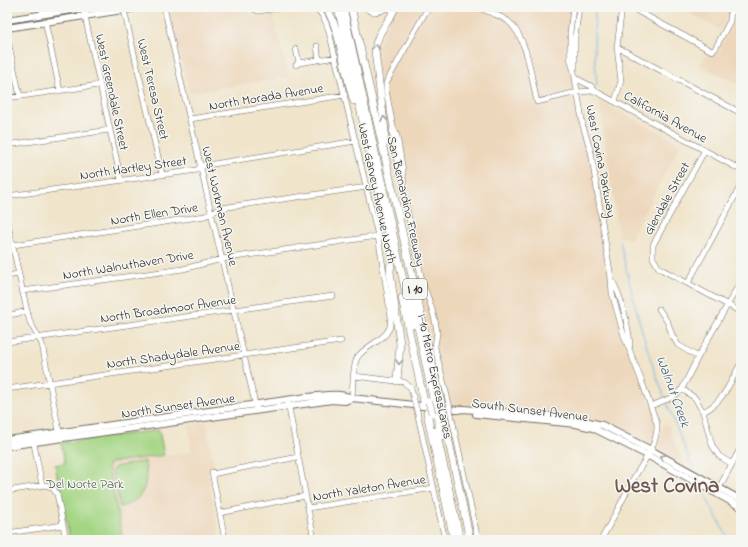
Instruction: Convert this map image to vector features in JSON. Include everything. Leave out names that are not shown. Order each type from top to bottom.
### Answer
[{"type":"highway","points":[[325,7],[330,15],[338,39],[351,92],[366,134]]},
{"type":"highway","points":[[334,7],[338,25],[344,37]]},
{"type":"highway","name":"San Bernardino Freeway","points":[[338,7],[392,253],[470,540]]},
{"type":"highway","name":"I-10 Metro ExpressLanes","points":[[343,7],[464,540]]},
{"type":"highway","name":"I-10 Metro ExpressLanes","points":[[348,7],[434,408],[460,540]]},
{"type":"highway","name":"San Bernardino Freeway","points":[[351,7],[384,152],[434,408],[454,540]]},
{"type":"highway","points":[[366,7],[376,11],[386,7]]},
{"type":"highway","points":[[384,152],[385,131],[375,51],[380,31],[395,7]]},
{"type":"highway","points":[[392,253],[390,272],[400,344],[397,381]]},
{"type":"main road","points":[[7,20],[42,10],[86,7]]},
{"type":"main road","points":[[7,28],[142,7]]},
{"type":"main road","name":"North Sunset Avenue","points":[[7,440],[60,436],[256,408],[332,395],[434,408]]},
{"type":"main road","name":"South Sunset Avenue","points":[[434,408],[576,424],[592,428],[649,453],[712,488],[741,507]]},
{"type":"main road","name":"North Sunset Avenue","points":[[7,446],[33,439]]},
{"type":"main road","name":"South Sunset Avenue","points":[[712,488],[719,488],[741,500]]},
{"type":"street","name":"West Greendale Street","points":[[86,7],[84,16],[121,180]]},
{"type":"street","name":"West Workman Avenue","points":[[164,7],[256,408]]},
{"type":"street","points":[[250,7],[258,11],[286,7]]},
{"type":"street","name":"West Garvey Avenue North","points":[[314,7],[324,17],[336,57],[378,236],[391,317],[389,329],[385,335],[370,346],[357,359],[352,398]]},
{"type":"street","points":[[431,7],[425,13],[398,60],[386,83],[386,90],[393,127],[392,131],[398,167],[402,180],[422,284],[428,295],[437,333],[435,348],[449,404],[478,540]]},
{"type":"street","name":"California Avenue","points":[[477,7],[504,19],[520,35],[524,44],[537,102],[578,92],[595,91],[741,170]]},
{"type":"street","name":"West Covina Parkway","points":[[573,7],[570,33],[570,58],[578,92],[583,126],[591,152],[596,176],[611,278],[611,288],[624,336],[630,348],[656,419],[657,430],[649,453],[601,540]]},
{"type":"street","name":"West Covina Parkway","points":[[574,72],[575,37],[579,7]]},
{"type":"street","points":[[615,101],[621,81],[618,47],[622,7]]},
{"type":"street","points":[[630,7],[712,51],[730,21],[731,7]]},
{"type":"street","name":"West Teresa Street","points":[[124,10],[162,174]]},
{"type":"street","points":[[45,21],[60,91]]},
{"type":"street","points":[[7,37],[20,96]]},
{"type":"street","points":[[317,46],[319,60]]},
{"type":"street","points":[[618,47],[741,114]]},
{"type":"street","points":[[296,49],[297,64],[336,57]]},
{"type":"street","points":[[575,78],[591,86],[595,91]]},
{"type":"street","points":[[7,98],[99,85]]},
{"type":"street","name":"North Morada Avenue","points":[[190,118],[344,95]]},
{"type":"street","points":[[7,145],[110,130]]},
{"type":"street","name":"North Hartley Street","points":[[7,196],[197,170],[201,166],[356,141]]},
{"type":"street","name":"Glendale Street","points":[[688,283],[659,268],[653,258],[653,245],[705,150]]},
{"type":"street","points":[[741,185],[688,283],[741,312]]},
{"type":"street","name":"North Ellen Drive","points":[[12,245],[205,216],[210,215],[211,212],[222,208],[367,187]]},
{"type":"street","points":[[7,220],[30,322],[40,338],[60,436]]},
{"type":"street","name":"North Walnuthaven Drive","points":[[22,291],[183,269],[222,259],[378,236]]},
{"type":"street","points":[[7,276],[18,274]]},
{"type":"street","name":"West Covina Parkway","points":[[611,278],[616,286],[627,326],[630,348]]},
{"type":"street","points":[[651,406],[673,397],[682,389],[698,357],[741,281]]},
{"type":"street","name":"North Broadmoor Avenue","points":[[7,342],[333,296]]},
{"type":"street","points":[[614,298],[616,299],[623,323],[627,326]]},
{"type":"street","points":[[659,309],[668,323],[672,335],[678,345],[698,357]]},
{"type":"street","points":[[7,315],[27,311]]},
{"type":"street","name":"North Shadydale Avenue","points":[[7,389],[341,341]]},
{"type":"street","points":[[703,412],[721,399],[741,363]]},
{"type":"street","points":[[354,376],[404,382],[410,386],[417,411],[445,540]]},
{"type":"street","points":[[682,389],[695,398],[703,412],[712,445],[719,456],[732,464]]},
{"type":"street","points":[[288,403],[313,538],[289,540]]},
{"type":"street","points":[[33,439],[42,485]]},
{"type":"street","points":[[719,488],[741,447]]},
{"type":"street","points":[[225,540],[212,473],[298,458]]},
{"type":"street","points":[[7,490],[42,485],[50,486],[56,492],[66,540]]},
{"type":"street","name":"North Yaleton Avenue","points":[[308,508],[434,488]]},
{"type":"street","name":"North Yaleton Avenue","points":[[220,513],[305,496]]},
{"type":"street","points":[[7,533],[63,525]]},
{"type":"shaded area","points":[[244,7],[252,15],[257,16],[273,14],[289,77],[189,93],[169,8]]},
{"type":"shaded area","points":[[395,7],[573,7],[570,33],[583,126],[591,152],[614,293],[626,338],[657,424],[651,450],[602,425],[446,408],[396,181],[376,62],[375,51]]},
{"type":"shaded area","points":[[679,7],[728,7],[727,18],[720,30]]},
{"type":"shaded area","points":[[736,7],[741,7],[741,86],[700,65],[705,55],[710,56],[718,53],[735,19]]},
{"type":"shaded area","points":[[599,101],[681,144],[630,239],[619,236]]},
{"type":"shaded area","points":[[206,422],[215,471],[208,473],[220,540],[123,540],[108,466],[110,463],[192,452],[188,425]]},
{"type":"shaded area","points":[[668,425],[682,462],[681,463],[659,449],[663,426]]},
{"type":"green space","name":"Del Norte Park","points":[[159,430],[164,455],[110,463],[108,466],[123,540],[70,540],[55,465],[65,463],[61,443]]},
{"type":"green space","points":[[145,461],[145,484],[140,496],[128,504],[120,507],[112,471],[115,467]]},
{"type":"waterway","points":[[595,7],[594,46],[597,86]]},
{"type":"waterway","name":"Walnut Creek","points":[[620,241],[645,340],[665,398]]},
{"type":"waterway","name":"Walnut Creek","points":[[666,401],[694,471]]},
{"type":"waterway","name":"Walnut Creek","points":[[701,488],[729,540]]},
{"type":"district","name":"West Covina","points":[[667,485]]}]
